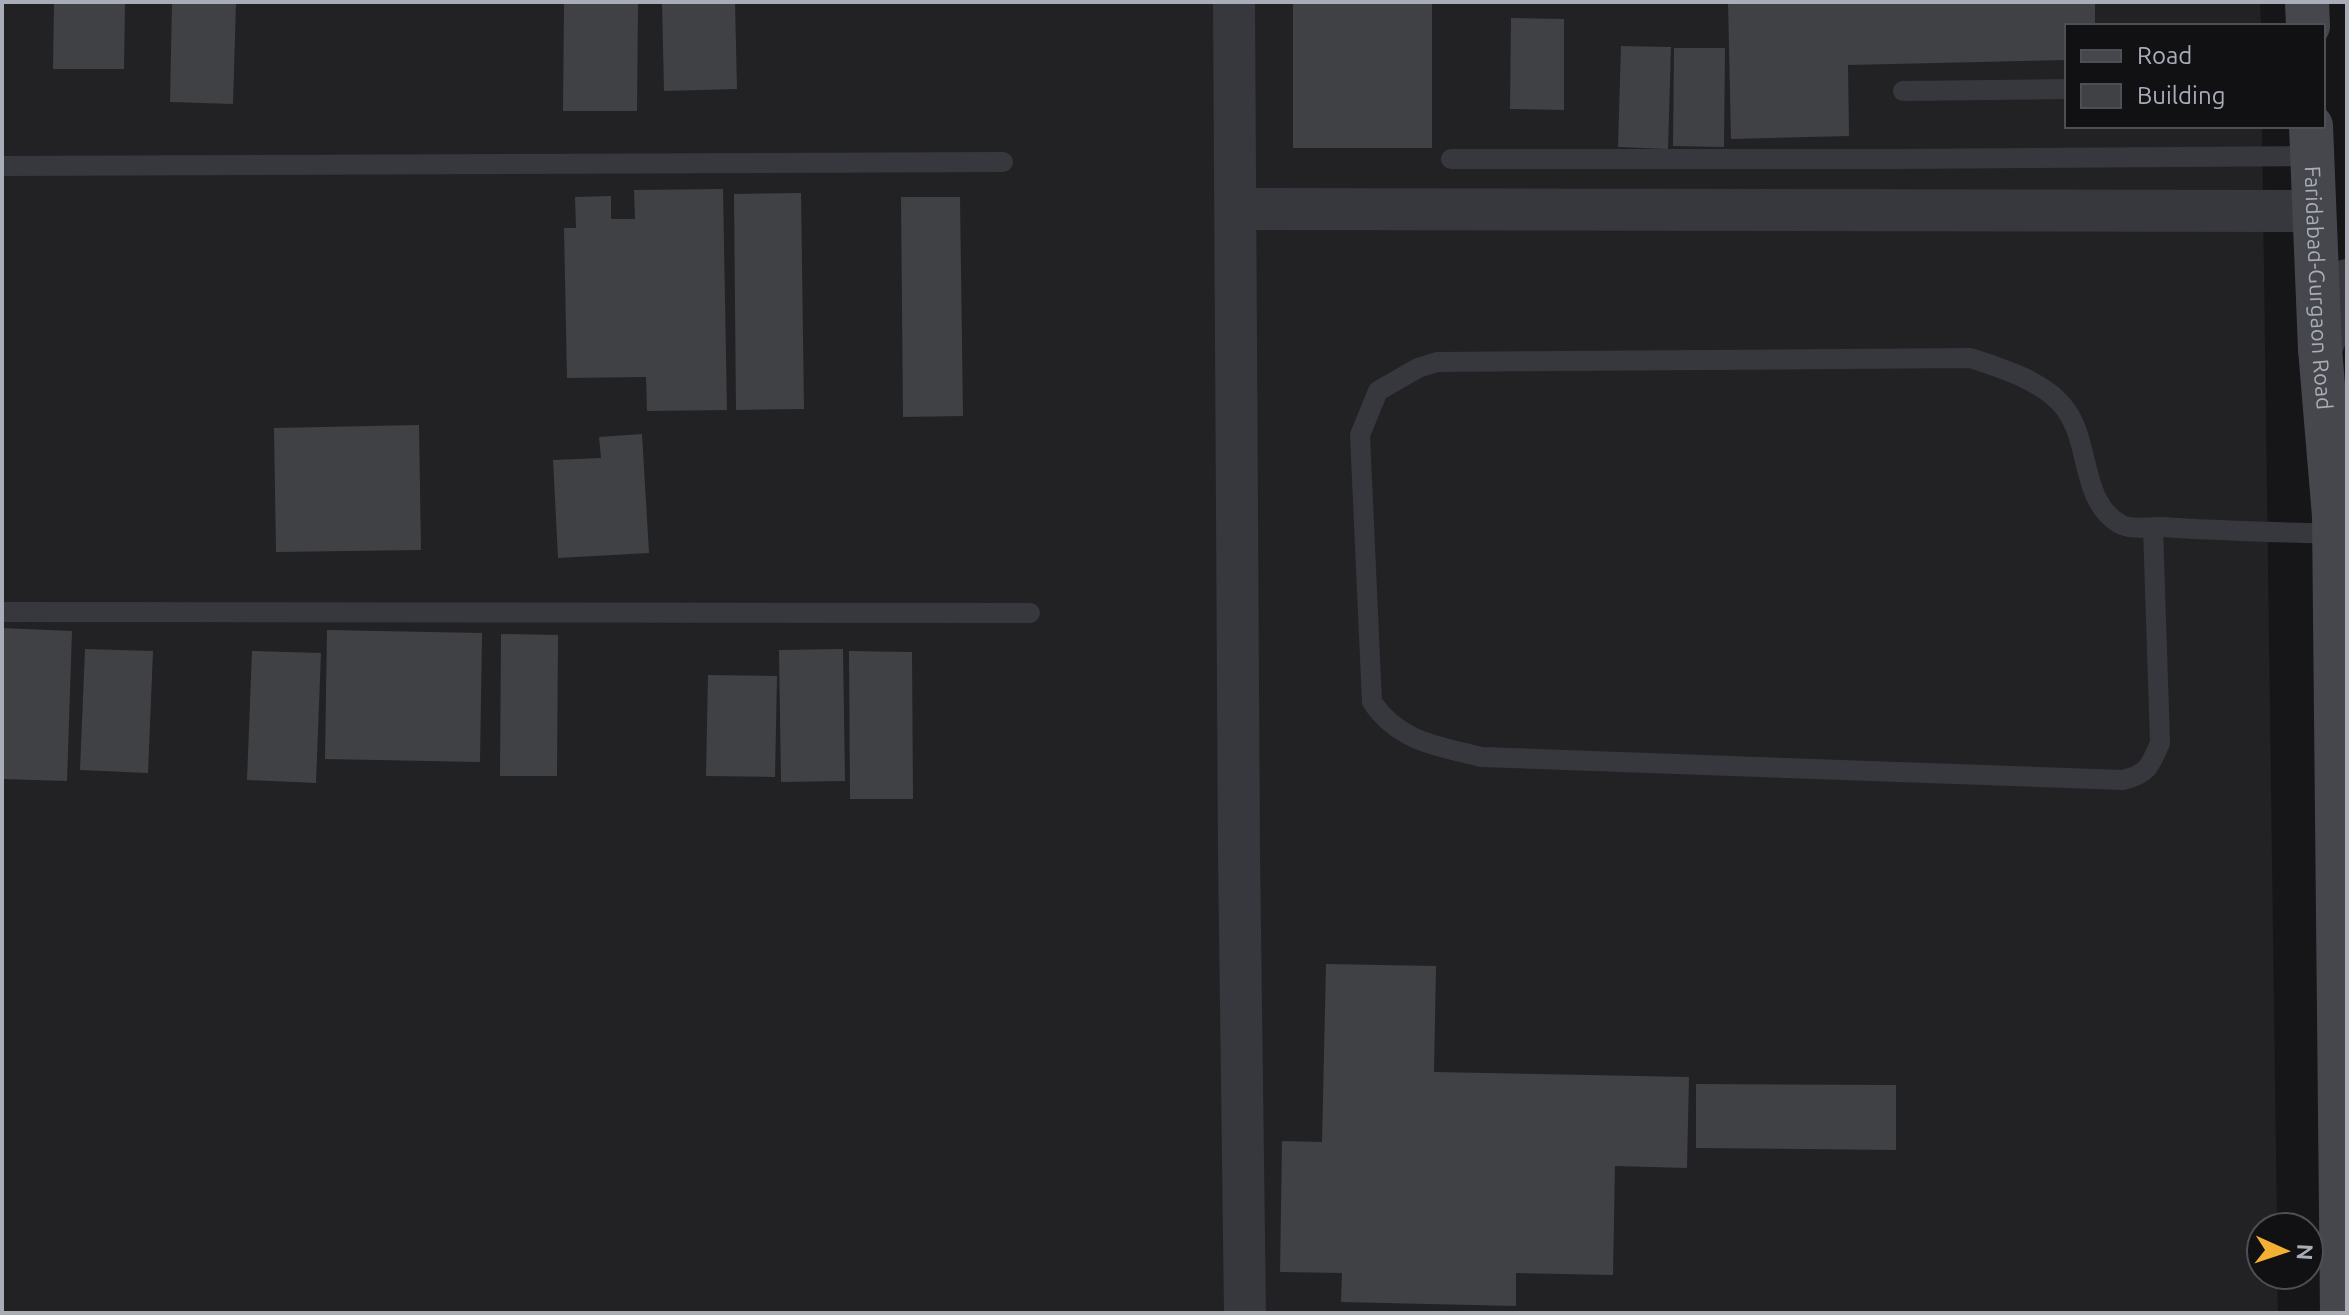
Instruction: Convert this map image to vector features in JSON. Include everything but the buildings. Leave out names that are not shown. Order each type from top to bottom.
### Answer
[{"type":"main road","points":[[2307,2],[2308,24]]},
{"type":"main road","name":"Faridabad-Gurgaon Road","points":[[2312,141],[2320,349],[2334,534],[2342,1313]]},
{"type":"street","points":[[1234,2],[1245,1313]]},
{"type":"street","points":[[1236,209],[2314,211]]},
{"type":"street","points":[[2320,349],[2347,281]]},
{"type":"lane","points":[[1903,91],[2065,89]]},
{"type":"lane","points":[[1451,159],[1910,159],[2312,141]]},
{"type":"lane","points":[[2,166],[1003,162]]},
{"type":"lane","points":[[2153,527],[2160,743],[2150,767],[2138,776],[2123,780],[1481,757],[1408,736],[1384,719],[1372,702],[1360,435],[1378,391],[1418,368],[1437,362],[1970,358],[2018,374],[2066,409],[2098,505],[2121,526],[2153,527],[2334,534]]},
{"type":"lane","points":[[2,612],[1030,613]]},
{"type":"shaded area","points":[[2,2],[2260,2],[2261,24],[2065,24],[2065,128],[2262,128],[2277,1211],[2245,1211],[2245,1291],[2277,1291],[2278,1313],[2,1313]]}]
